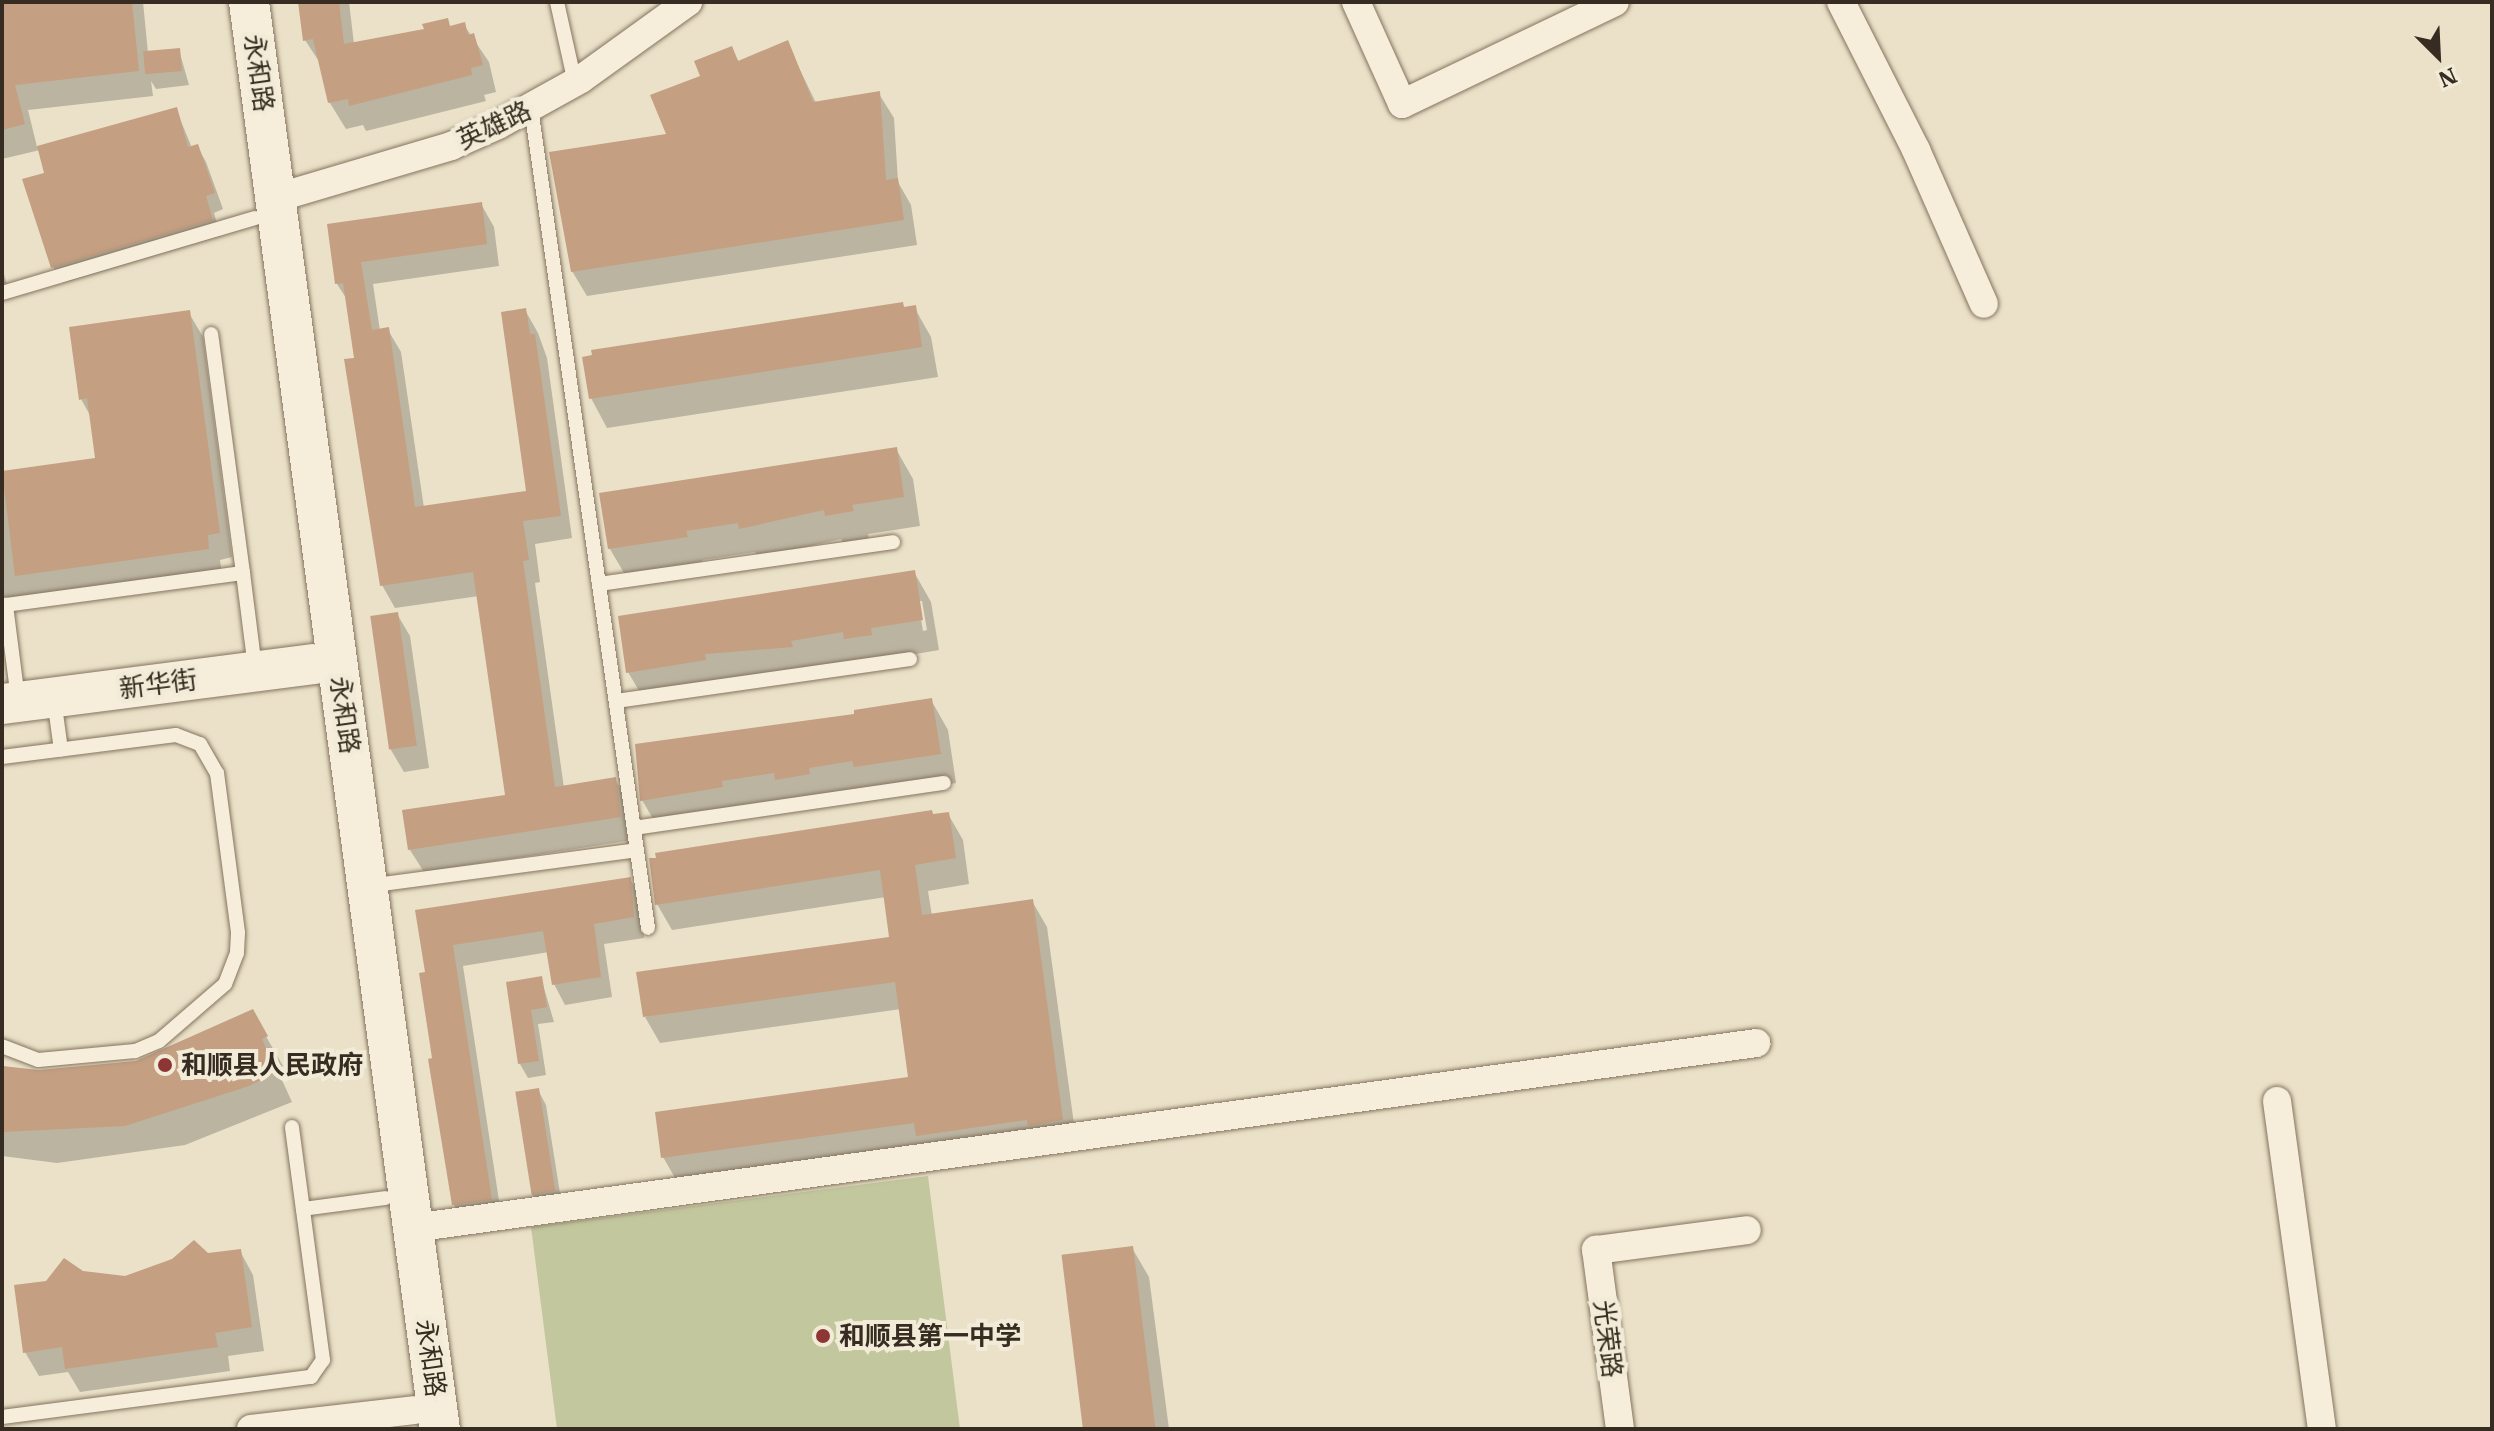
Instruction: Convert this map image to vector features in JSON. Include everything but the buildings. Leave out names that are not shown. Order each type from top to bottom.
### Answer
[{"type":"main road","name":"永和路","points":[[226,2],[265,208],[368,886],[413,1228],[423,1423]]},
{"type":"main road","name":"永和路","points":[[249,2],[265,208],[314,664],[385,1198],[423,1423]]},
{"type":"main road","name":"新华街","points":[[25,701],[314,664]]},
{"type":"street","name":"英雄路","points":[[265,208],[451,146],[531,108],[575,83],[688,2]]},
{"type":"street","points":[[1356,2],[1402,104],[1615,2]]},
{"type":"street","points":[[1841,2],[1916,150],[1984,304]]},
{"type":"street","points":[[413,1228],[1756,1043]]},
{"type":"street","points":[[2277,1101],[2322,1429]]},
{"type":"street","name":"光荣路","points":[[1620,1429],[1596,1250],[1747,1230]]},
{"type":"street","points":[[251,1429],[423,1423]]},
{"type":"lane","points":[[557,2],[575,83]]},
{"type":"lane","points":[[531,108],[648,928]]},
{"type":"lane","points":[[2,293],[265,208]]},
{"type":"lane","points":[[211,334],[256,671]]},
{"type":"lane","points":[[599,584],[893,542]]},
{"type":"lane","points":[[61,750],[25,701],[6,605],[243,573]]},
{"type":"lane","points":[[616,701],[910,659]]},
{"type":"lane","points":[[2,757],[176,735],[200,744],[217,773],[237,953],[225,984],[159,1041],[135,1051],[38,1060],[2,1046]]},
{"type":"lane","points":[[634,828],[944,783]]},
{"type":"lane","points":[[368,886],[637,850]]},
{"type":"lane","points":[[2,1417],[311,1377],[323,1360],[292,1127]]},
{"type":"lane","points":[[303,1209],[385,1198]]},
{"type":"green space","points":[[928,1176],[960,1429],[557,1429],[531,1227]]},
{"type":"place","name":"和顺县人民政府","points":[[165,1065]]},
{"type":"place","name":"和顺县第一中学","points":[[823,1336]]}]
